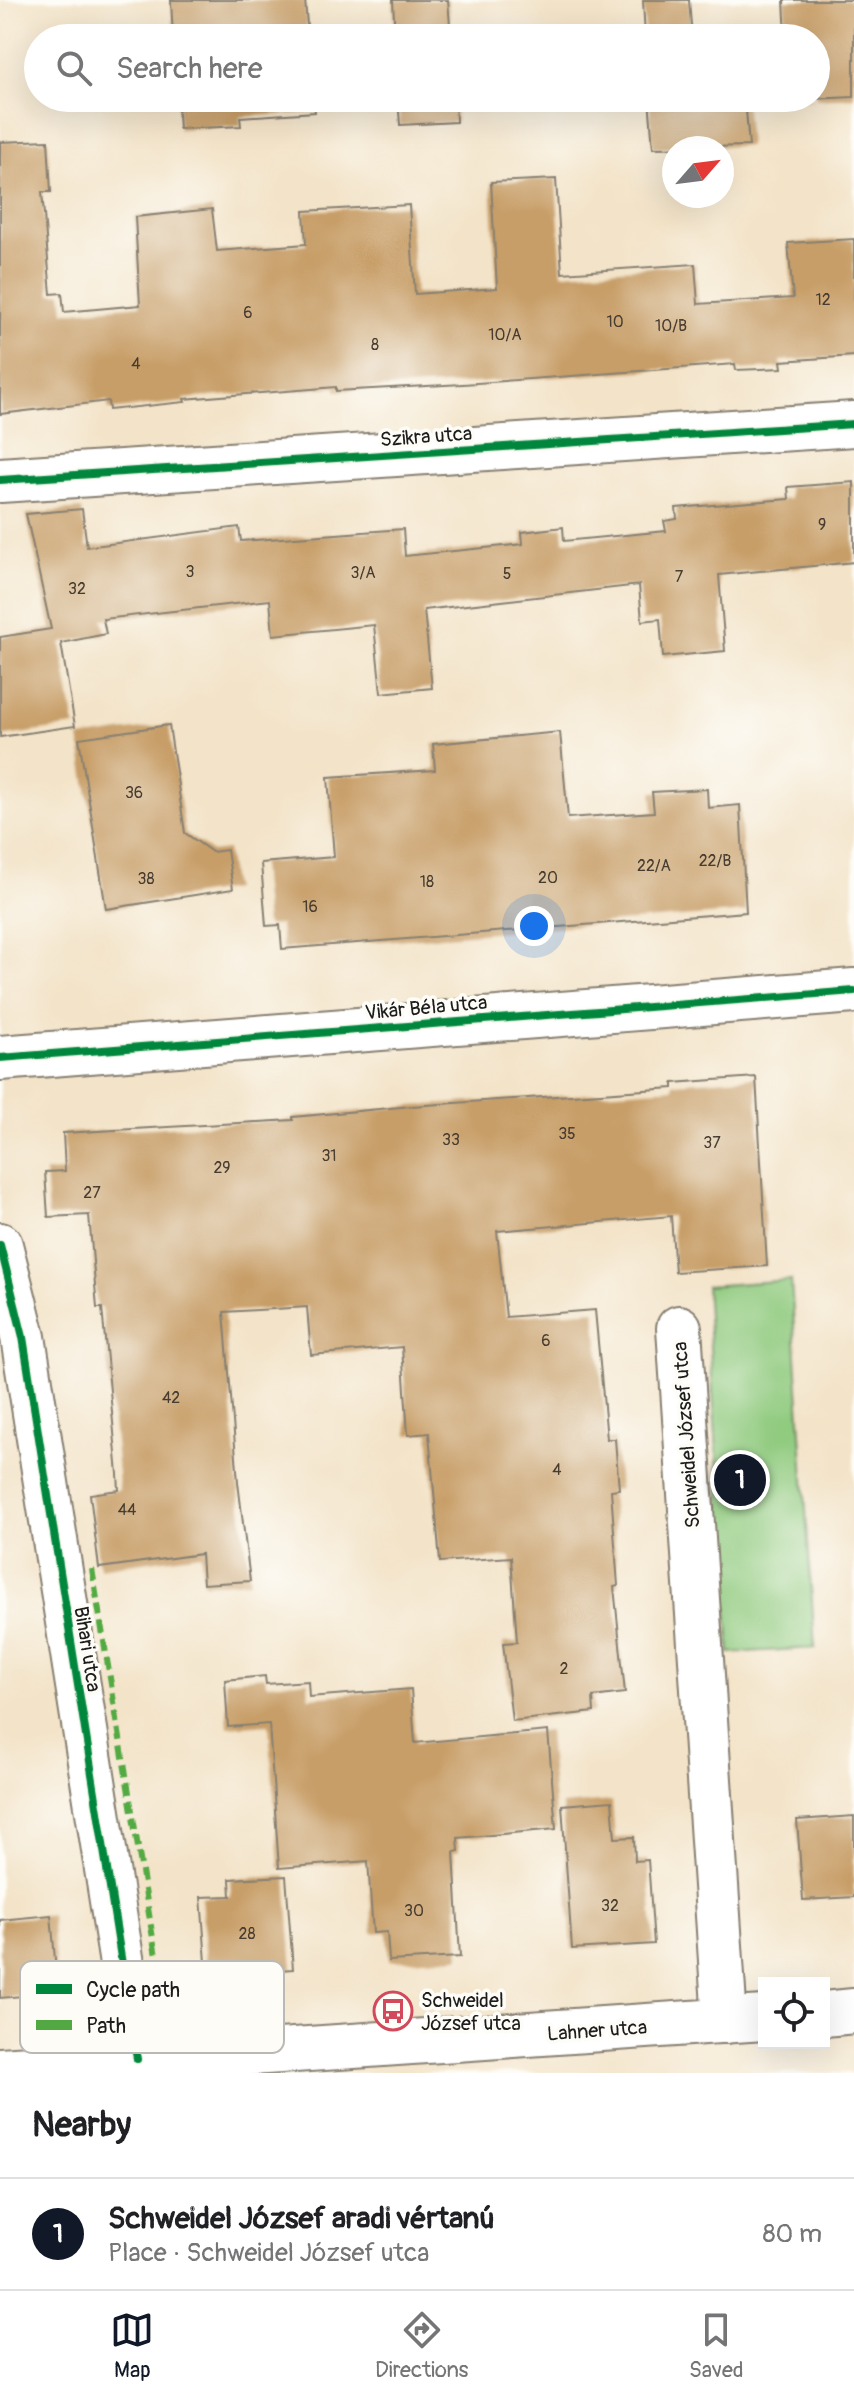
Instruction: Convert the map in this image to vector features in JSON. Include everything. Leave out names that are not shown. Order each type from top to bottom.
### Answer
[{"type":"street","name":"Szikra utca","points":[[0,480],[854,424]]},
{"type":"street","name":"Vikár Béla utca","points":[[0,1058],[854,991]]},
{"type":"street","name":"Bihari utca","points":[[0,1245],[25,1352],[121,1961]]},
{"type":"street","name":"Schweidel József utca","points":[[679,1328],[744,2020]]},
{"type":"street","points":[[830,2013],[854,2011]]},
{"type":"street","name":"Lahner utca","points":[[284,2050],[744,2020]]},
{"type":"street","name":"Bihari utca","points":[[136,2053],[137,2059]]},
{"type":"street","name":"Lahner utca","points":[[0,2070],[230,2053]]},
{"type":"green space","points":[[791,1280],[815,1648],[730,1653],[706,1286]]},
{"type":"building","points":[[171,0],[305,0],[307,24],[172,24]]},
{"type":"building","points":[[393,0],[448,0],[450,24],[394,24]]},
{"type":"building","points":[[643,0],[689,0],[691,24],[644,24]]},
{"type":"building","points":[[784,0],[854,0],[854,97],[830,98],[830,24],[785,24]]},
{"type":"building","points":[[178,112],[315,112],[240,117],[241,126],[179,129]]},
{"type":"building","points":[[399,112],[456,112],[456,122],[400,125]]},
{"type":"building","points":[[650,112],[746,112],[749,146],[734,146],[734,136],[662,136],[662,148],[653,148]]},
{"type":"building","points":[[48,140],[51,192],[42,192],[51,294],[62,293],[64,312],[140,305],[135,217],[212,209],[217,251],[306,244],[304,211],[409,205],[415,294],[497,288],[491,182],[556,179],[562,273],[695,264],[698,304],[793,298],[788,243],[854,239],[854,356],[781,361],[782,368],[736,370],[735,364],[463,384],[336,391],[336,387],[184,399],[185,402],[109,410],[108,401],[0,414],[0,142]]},
{"type":"building","points":[[854,482],[854,562],[719,575],[725,651],[663,657],[660,619],[642,621],[639,585],[424,610],[432,688],[381,693],[374,625],[273,635],[270,600],[103,619],[106,634],[61,643],[75,726],[0,737],[0,637],[51,629],[26,514],[82,509],[87,547],[239,527],[241,541],[403,529],[405,556],[523,544],[522,532],[563,527],[564,541],[666,531],[664,521],[677,519],[676,508],[789,499],[788,487]]},
{"type":"building","points":[[169,725],[185,833],[212,852],[227,850],[233,889],[106,909],[79,738]]},
{"type":"building","points":[[560,732],[568,818],[654,812],[652,792],[707,789],[708,808],[740,805],[746,912],[282,949],[280,925],[266,926],[261,863],[334,857],[328,777],[435,770],[433,744]]},
{"type":"building","points":[[756,1077],[767,1266],[675,1272],[671,1216],[497,1231],[506,1317],[595,1310],[607,1439],[615,1439],[619,1489],[611,1490],[618,1586],[614,1587],[625,1693],[593,1697],[594,1712],[512,1721],[503,1643],[517,1642],[511,1557],[440,1562],[429,1433],[408,1435],[402,1347],[311,1355],[307,1307],[224,1312],[238,1482],[250,1581],[203,1584],[201,1554],[99,1568],[90,1494],[119,1490],[118,1474],[102,1308],[97,1308],[89,1215],[48,1217],[45,1172],[65,1171],[63,1133],[293,1120],[293,1117],[412,1106],[673,1088],[673,1083]]},
{"type":"building","points":[[265,1676],[266,1684],[308,1681],[309,1697],[411,1689],[415,1743],[548,1731],[556,1829],[458,1838],[459,1851],[454,1852],[460,1957],[389,1961],[387,1932],[373,1933],[368,1861],[279,1868],[269,1724],[228,1727],[225,1680]]},
{"type":"building","points":[[612,1801],[615,1838],[634,1837],[635,1861],[648,1860],[654,1944],[572,1949],[562,1805]]},
{"type":"building","points":[[854,1816],[854,1897],[803,1900],[797,1820]]},
{"type":"building","points":[[286,1876],[293,1969],[284,1970],[284,1961],[206,1961],[201,1897],[231,1896],[230,1879]]},
{"type":"building","points":[[51,1915],[55,1961],[20,1961],[20,1996],[0,1998],[0,1920]]},
{"type":"marked path","points":[[92,1569],[157,1961]]},
{"type":"cycle path","points":[[0,480],[854,424]]},
{"type":"cycle path","points":[[0,1058],[854,991]]},
{"type":"cycle path","points":[[0,1245],[23,1337],[122,1961]]},
{"type":"cycle path","points":[[136,2053],[137,2059]]},
{"type":"place","name":"Schweidel József aradi vértanú","points":[[740,1480]]},
{"type":"place","name":"Schweidel József utca","points":[[393,2011]]}]
